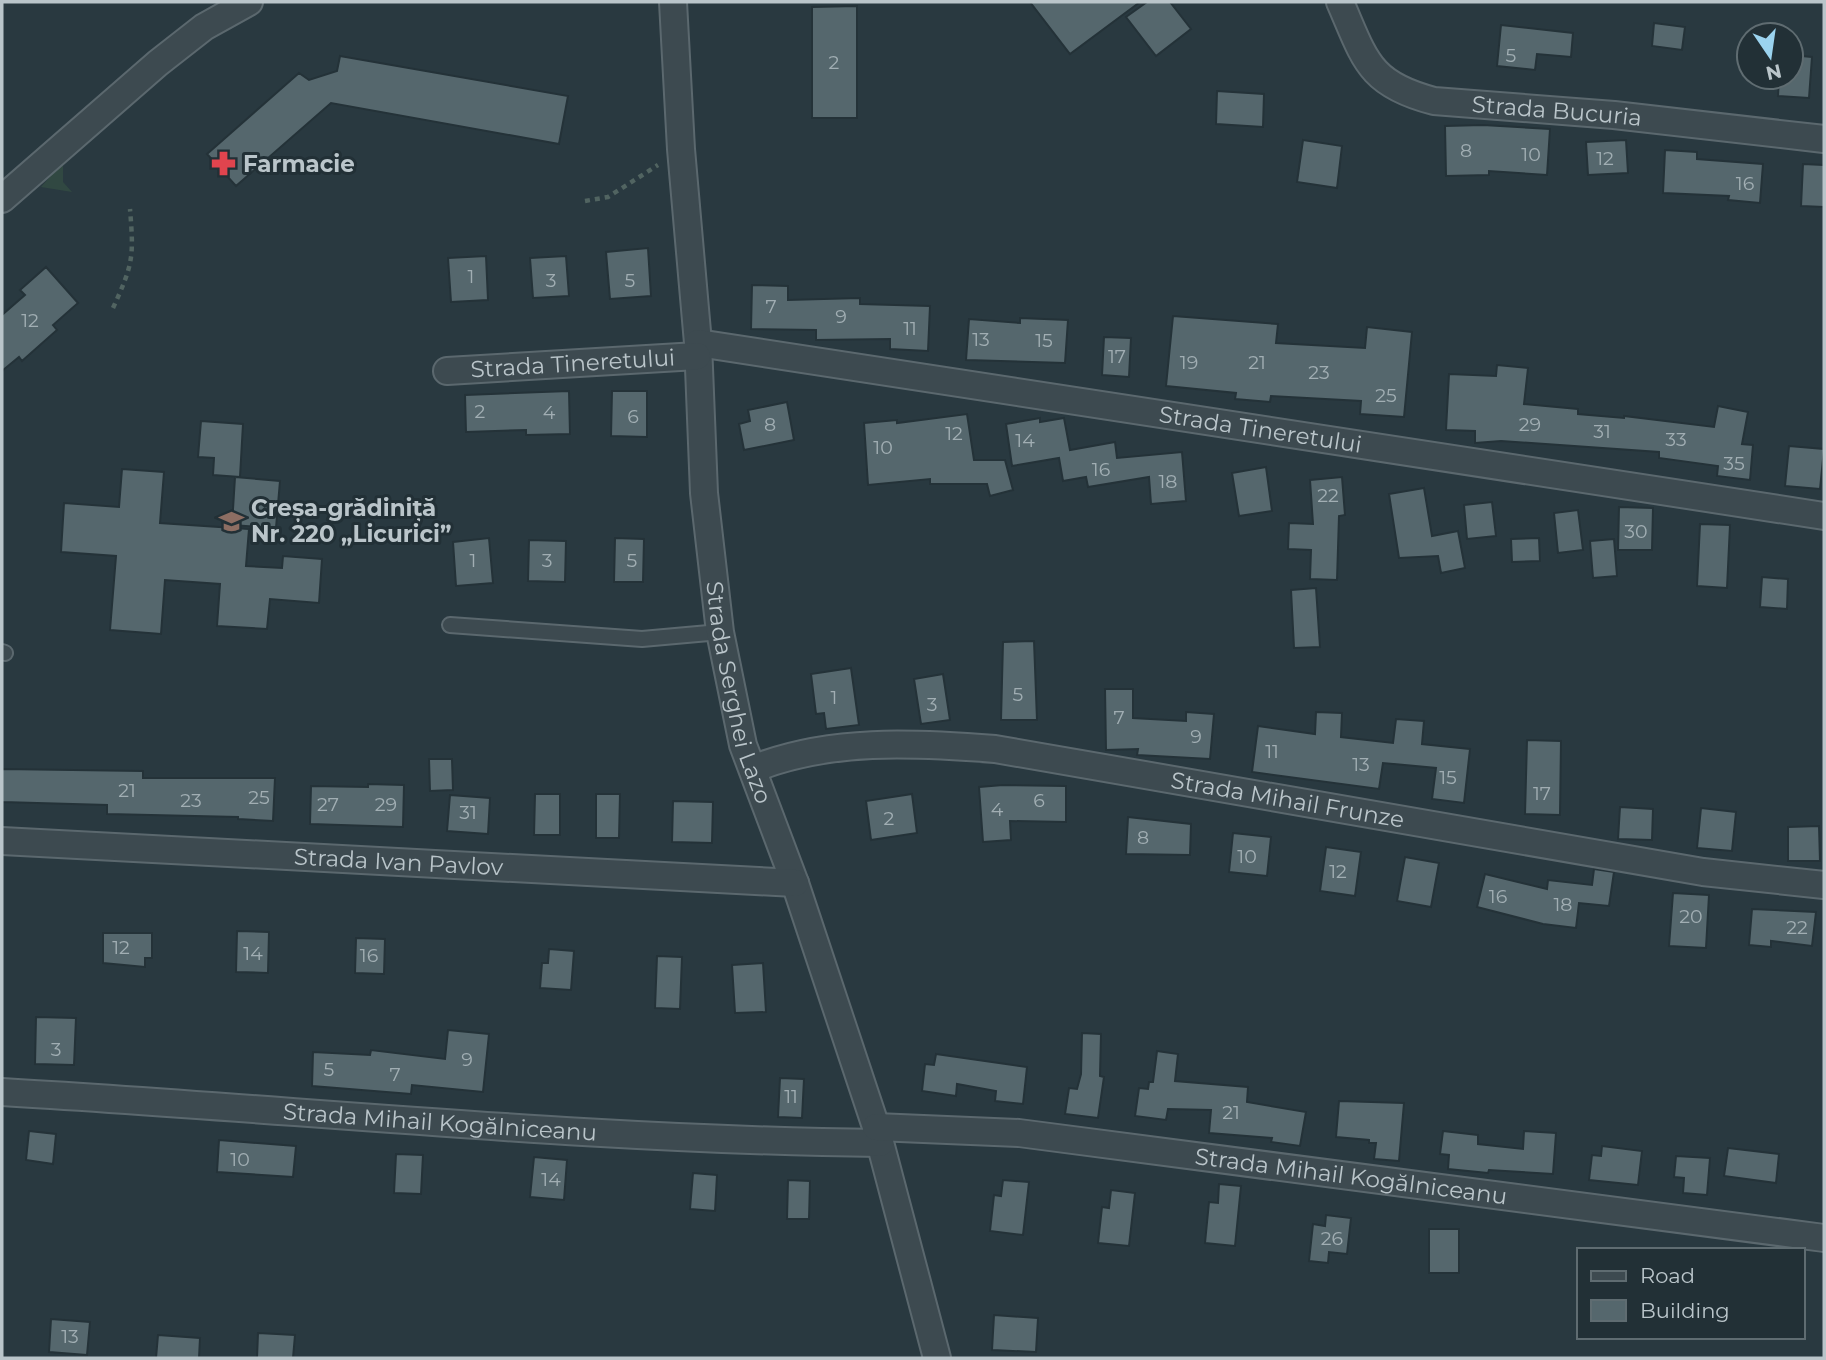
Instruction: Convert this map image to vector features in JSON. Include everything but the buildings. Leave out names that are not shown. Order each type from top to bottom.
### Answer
[{"type":"street","points":[[2,199],[158,63],[204,27],[249,2]]},
{"type":"street","name":"Strada Serghei Lazo","points":[[673,2],[704,493],[720,632],[743,745],[795,883],[878,1135],[937,1358]]},
{"type":"street","name":"Strada Bucuria","points":[[1340,2],[1371,68],[1385,82],[1406,94],[1434,101],[1614,115],[1824,139]]},
{"type":"street","name":"Strada Tineretului","points":[[447,371],[697,349],[1824,516]]},
{"type":"street","name":"Strada Mihail Frunze","points":[[753,769],[783,757],[830,749],[945,745],[995,749],[1703,872],[1824,885]]},
{"type":"street","name":"Strada Ivan Pavlov","points":[[2,841],[795,883]]},
{"type":"street","name":"Strada Mihail Kogălniceanu","points":[[2,1092],[493,1127],[769,1142],[878,1135],[1019,1133],[1824,1238]]},
{"type":"lane","points":[[450,625],[642,639],[720,632]]},
{"type":"path","points":[[585,201],[608,197],[681,149]]},
{"type":"path","points":[[113,308],[131,268],[134,253],[131,209]]},
{"type":"green space","points":[[63,162],[63,182],[72,192],[41,187]]},
{"type":"place","name":"Farmacie","points":[[223,164]]},
{"type":"place","name":"Creșa-grădiniță Nr. 220 „Licurici”","points":[[231,521]]}]
